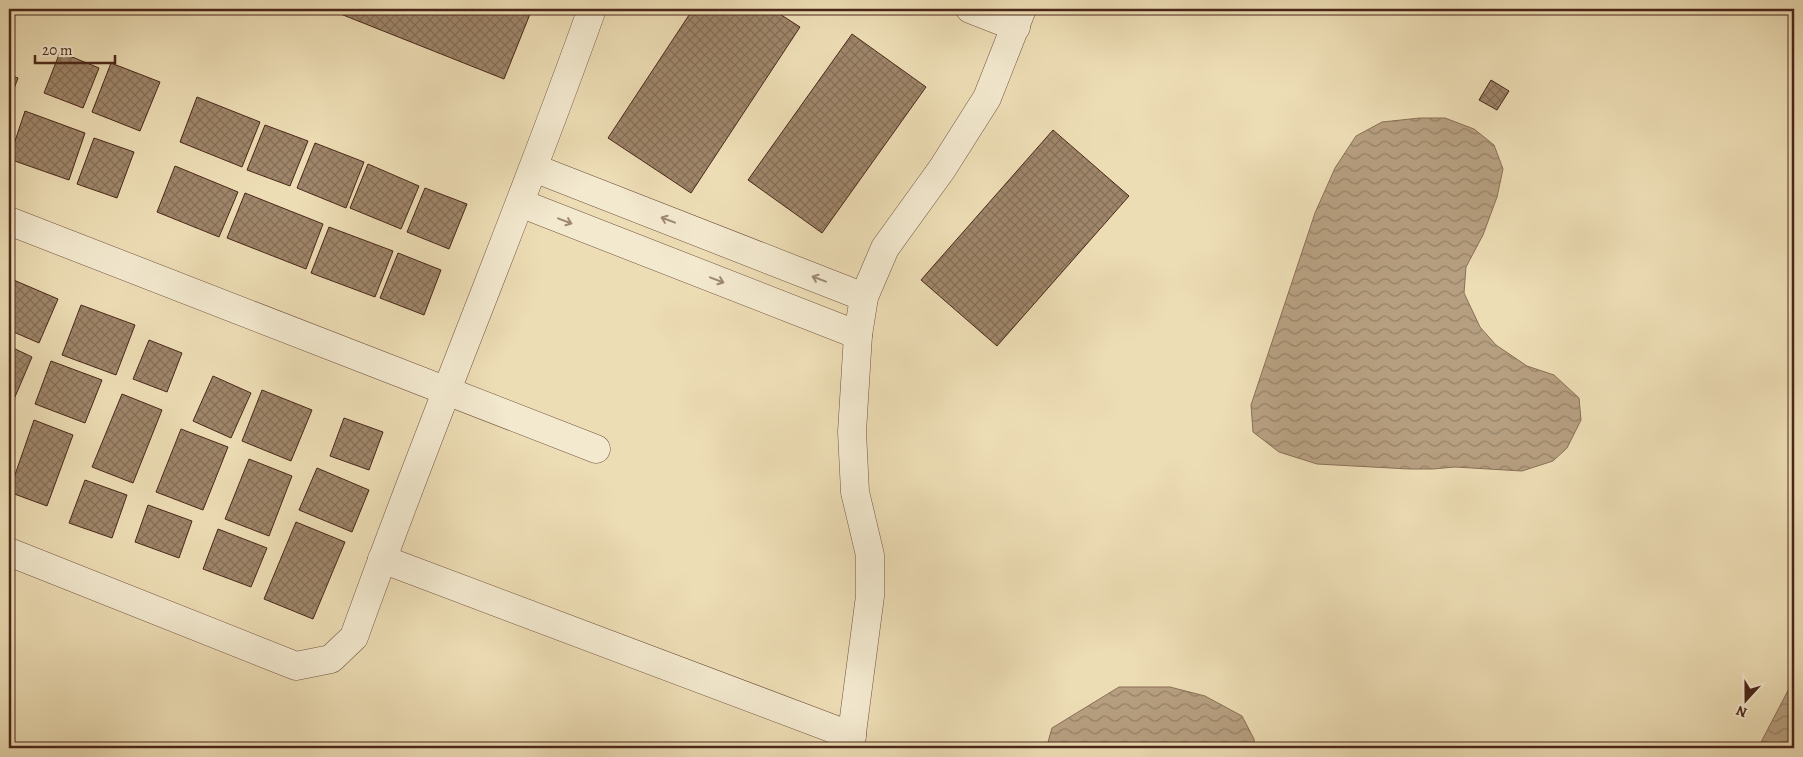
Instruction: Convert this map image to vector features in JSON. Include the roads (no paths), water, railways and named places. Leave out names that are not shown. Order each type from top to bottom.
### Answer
[{"type":"street","points":[[9,552],[296,666],[331,659],[354,637],[445,392],[534,168],[592,9]]},
{"type":"street","points":[[382,559],[851,742],[870,596],[870,555],[855,492],[852,432],[858,335],[864,297],[885,248],[942,169],[987,98],[1019,18],[970,9]]},
{"type":"street","points":[[534,168],[864,297]]},
{"type":"street","points":[[520,203],[858,335]]},
{"type":"street","points":[[9,221],[596,450]]},
{"type":"water","points":[[1420,118],[1445,118],[1474,129],[1494,145],[1503,169],[1497,197],[1483,235],[1466,267],[1464,293],[1480,327],[1496,345],[1527,366],[1554,375],[1579,398],[1581,420],[1567,448],[1553,461],[1522,471],[1455,467],[1409,469],[1317,464],[1279,452],[1253,432],[1251,405],[1315,213],[1335,168],[1356,136],[1382,122]]},
{"type":"water","points":[[1794,679],[1794,748],[1758,748]]},
{"type":"water","points":[[1119,687],[1170,687],[1205,696],[1242,716],[1254,739],[1255,748],[1059,748],[1048,742],[1052,728]]}]
